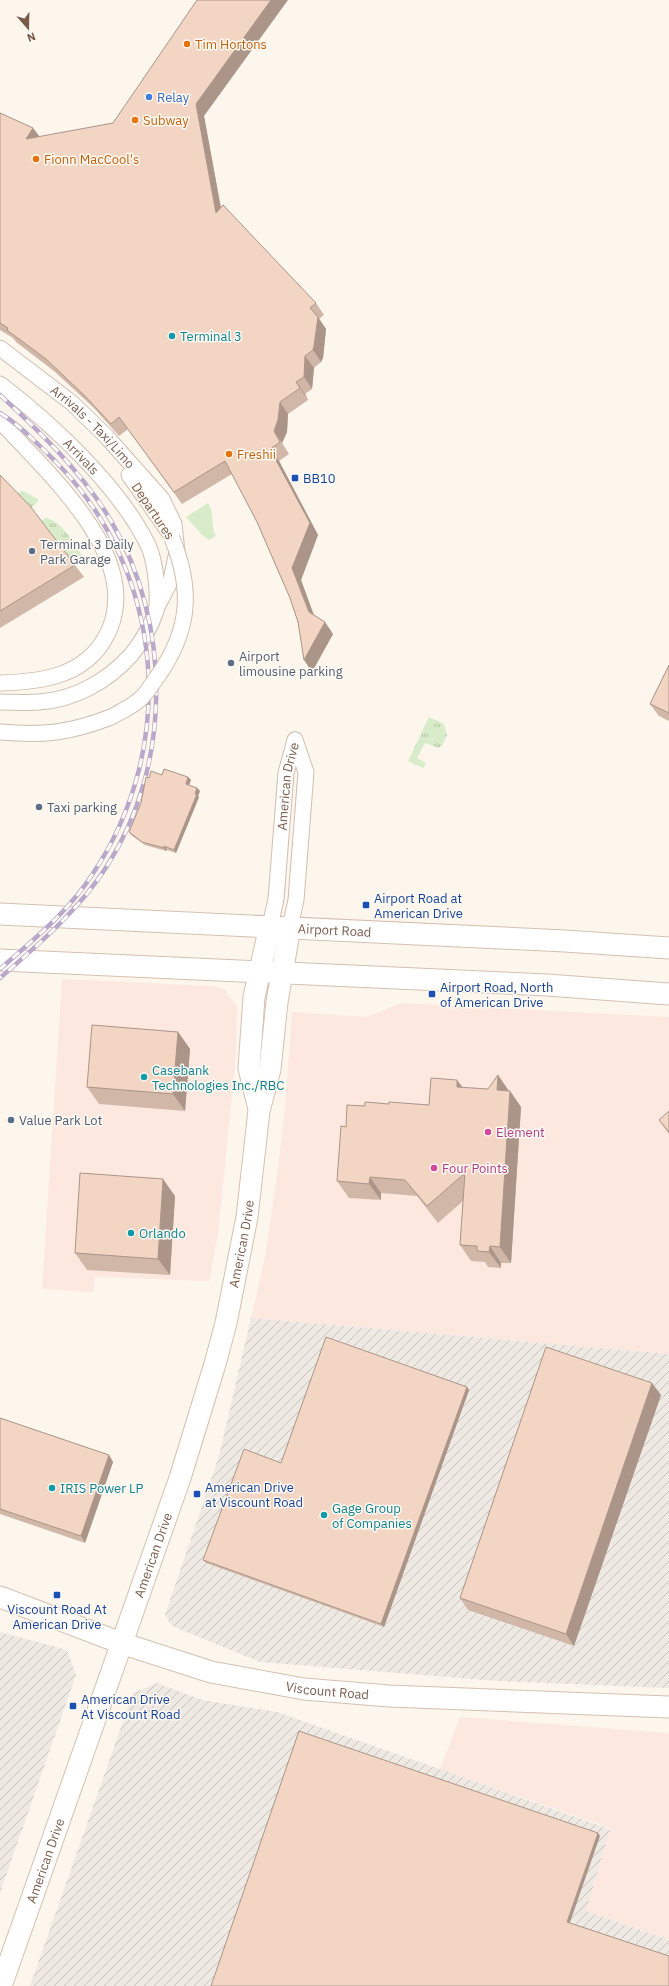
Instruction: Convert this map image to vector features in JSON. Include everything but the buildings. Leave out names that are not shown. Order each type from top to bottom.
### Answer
[{"type":"street","name":"Arrivals - Taxi/Limo","points":[[0,348],[72,403],[106,436],[162,499],[174,524],[177,552],[171,580],[148,630],[135,650],[118,669],[98,683],[67,697],[40,702],[0,702]]},
{"type":"street","name":"Departures","points":[[0,355],[48,392],[88,428],[130,477],[164,524],[178,551],[183,571],[186,598],[185,617],[180,636],[169,660],[140,699],[111,718],[83,728],[50,734],[0,732]]},
{"type":"street","name":"Arrivals","points":[[0,384],[60,434],[103,480],[130,515],[147,543],[154,562],[157,579],[156,610]]},
{"type":"street","points":[[0,421],[72,501],[91,526],[106,553],[116,600],[112,624],[98,650],[88,660],[61,675],[28,682],[0,683]]},
{"type":"street","name":"American Drive","points":[[1,1986],[180,1478],[226,1323],[247,1217],[259,1111],[270,1069],[281,973],[280,927],[276,899],[286,773],[295,740],[306,772],[296,900],[280,927],[260,972],[254,997],[249,1068],[259,1111]]},
{"type":"street","name":"Airport Road","points":[[0,914],[611,943],[669,948]]},
{"type":"street","points":[[0,960],[587,987],[669,994]]},
{"type":"street","name":"Viscount Road","points":[[0,1597],[121,1644],[211,1672],[304,1689],[389,1696],[669,1707]]},
{"type":"shaded area","points":[[62,979],[212,986],[227,990],[227,995],[237,1005],[236,1055],[218,1234],[209,1281],[95,1277],[93,1292],[42,1289]]},
{"type":"shaded area","points":[[401,1003],[669,1017],[669,1354],[251,1318],[265,1257],[276,1183],[285,1110],[292,1012],[367,1017]]},
{"type":"shaded area","points":[[251,1318],[669,1354],[669,1688],[498,1681],[260,1662],[172,1626],[165,1615],[219,1456]]},
{"type":"shaded area","points":[[0,1632],[67,1650],[76,1675],[0,1893]]},
{"type":"shaded area","points":[[157,1683],[202,1700],[277,1712],[610,1829],[586,1911],[669,1940],[669,1986],[30,1986],[133,1693]]},
{"type":"shaded area","points":[[460,1717],[669,1733],[669,1940],[586,1911],[610,1828],[440,1769]]},
{"type":"green space","points":[[23,491],[38,499],[31,509],[16,493]]},
{"type":"green space","points":[[208,503],[216,536],[209,540],[202,535],[186,517]]},
{"type":"green space","points":[[45,518],[62,527],[82,555],[75,565],[41,521]]},
{"type":"green space","points":[[429,717],[444,724],[447,735],[442,746],[438,748],[425,743],[417,758],[426,763],[423,768],[408,761]]},
{"type":"railway","points":[[0,395],[60,454],[88,486],[111,521],[131,561],[145,604],[154,649],[156,694],[153,740],[144,784],[128,826],[107,866],[84,897],[58,926],[0,978]]},
{"type":"railway","points":[[0,413],[23,430],[57,463],[93,507],[120,556],[138,608],[148,662],[148,717],[138,772],[120,825],[92,875],[72,902],[61,914],[0,969]]},
{"type":"place","name":"Tim Hortons","points":[[187,44]]},
{"type":"place","name":"Relay","points":[[149,97]]},
{"type":"place","name":"Subway","points":[[135,120]]},
{"type":"place","name":"Fionn MacCool's","points":[[36,159]]},
{"type":"place","name":"Terminal 3","points":[[172,336]]},
{"type":"place","name":"Freshii","points":[[229,454]]},
{"type":"place","name":"BB10","points":[[295,478]]},
{"type":"place","name":"Terminal 3 Daily Park Garage","points":[[32,551]]},
{"type":"place","name":"Airport limousine parking","points":[[231,663]]},
{"type":"place","name":"Taxi parking","points":[[39,807]]},
{"type":"place","name":"Airport Road at American Drive","points":[[366,905]]},
{"type":"place","name":"Airport Road, North of American Drive","points":[[432,994]]},
{"type":"place","name":"Casebank Technologies Inc./RBC","points":[[144,1077]]},
{"type":"place","name":"Value Park Lot","points":[[11,1120]]},
{"type":"place","name":"Element","points":[[488,1132]]},
{"type":"place","name":"Four Points","points":[[434,1168]]},
{"type":"place","name":"Orlando","points":[[131,1233]]},
{"type":"place","name":"IRIS Power LP","points":[[52,1488]]},
{"type":"place","name":"American Drive at Viscount Road","points":[[197,1494]]},
{"type":"place","name":"Gage Group of Companies","points":[[324,1515]]},
{"type":"place","name":"Viscount Road At American Drive","points":[[57,1595]]},
{"type":"place","name":"American Drive At Viscount Road","points":[[73,1706]]}]
